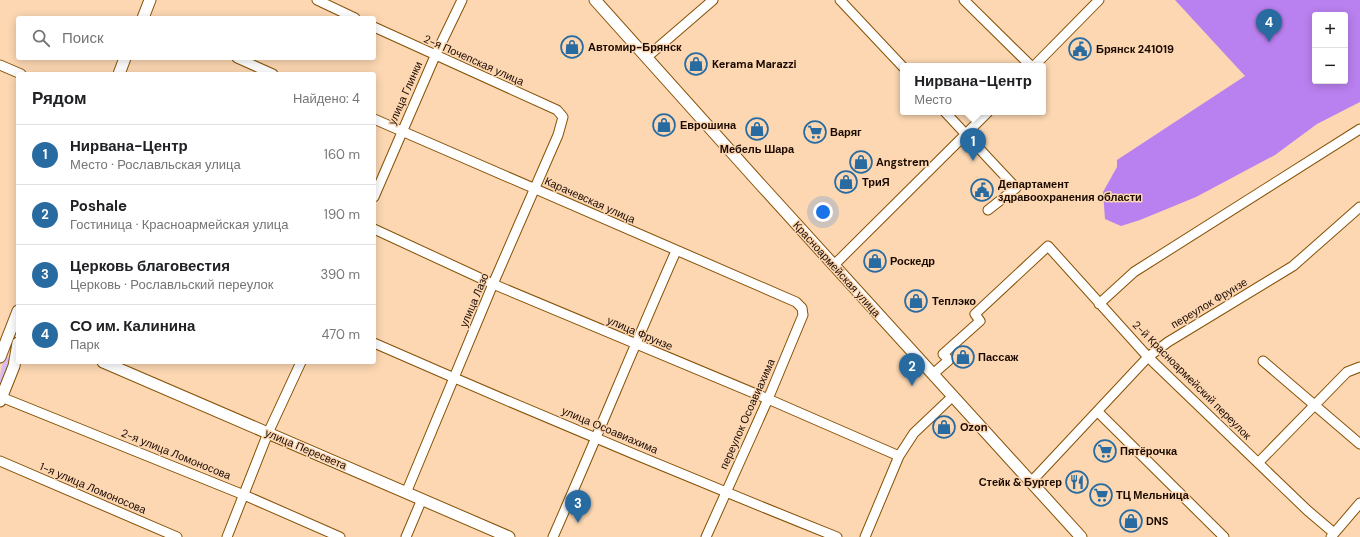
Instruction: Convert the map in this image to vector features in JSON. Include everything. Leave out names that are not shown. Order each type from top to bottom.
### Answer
[{"type":"main road","points":[[144,16],[150,0]]},
{"type":"main road","name":"Красноармейская улица","points":[[595,0],[1081,537]]},
{"type":"main road","points":[[120,72],[124,60]]},
{"type":"main road","points":[[0,358],[16,316]]},
{"type":"main road","points":[[0,358],[12,344],[16,343]]},
{"type":"main road","points":[[1,399],[16,363]]},
{"type":"main road","name":"улица Пересвета","points":[[109,364],[508,537]]},
{"type":"street","points":[[317,0],[351,16]]},
{"type":"street","name":"улица Глинки","points":[[376,191],[435,56],[462,0]]},
{"type":"street","points":[[646,57],[714,0]]},
{"type":"street","points":[[840,0],[900,64]]},
{"type":"street","points":[[964,0],[1029,63]]},
{"type":"street","points":[[1035,63],[1093,2]]},
{"type":"street","name":"2-я Почепская улица","points":[[376,28],[557,110],[563,117]]},
{"type":"street","points":[[242,60],[268,72]]},
{"type":"street","points":[[0,65],[16,72]]},
{"type":"street","points":[[948,115],[1016,188],[988,210]]},
{"type":"street","points":[[834,265],[985,115]]},
{"type":"street","name":"улица Лазо","points":[[406,493],[493,284],[558,134],[563,117]]},
{"type":"street","name":"Карачевская улица","points":[[376,120],[796,302]]},
{"type":"street","points":[[1099,304],[1134,272],[1360,129]]},
{"type":"street","name":"переулок Фрунзе","points":[[1031,482],[1148,357],[1168,342],[1294,266],[1360,207]]},
{"type":"street","name":"улица Фрунзе","points":[[376,230],[493,284],[768,399],[898,456]]},
{"type":"street","name":"2-й Красноармейский переулок","points":[[933,374],[949,360],[943,354],[980,321],[975,314],[1048,246],[1148,357],[1333,535]]},
{"type":"street","points":[[553,537],[597,437],[635,343],[676,251]]},
{"type":"street","name":"переулок Осоавиахима","points":[[706,537],[768,399],[803,315],[802,308],[796,302]]},
{"type":"street","name":"улица Осоавиахима","points":[[376,344],[726,492],[837,537]]},
{"type":"street","points":[[1263,361],[1360,444]]},
{"type":"street","points":[[227,537],[268,433],[300,364]]},
{"type":"street","points":[[1258,463],[1347,372],[1360,367]]},
{"type":"street","points":[[865,537],[898,456],[914,433],[953,396]]},
{"type":"street","name":"2-я улица Ломоносова","points":[[1,399],[244,495],[340,537]]},
{"type":"street","points":[[1098,412],[1224,537]]},
{"type":"street","name":"1-я улица Ломоносова","points":[[0,461],[178,537]]},
{"type":"street","points":[[406,537],[422,500]]},
{"type":"street","points":[[1333,535],[1360,503]]},
{"type":"shaded area","points":[[1175,0],[1360,0],[1360,102],[1317,124],[1275,155],[1196,197],[1140,220],[1121,226],[1105,219],[1103,192],[1117,167],[1117,160],[1245,76]]},
{"type":"shaded area","points":[[7,357],[10,358],[10,361],[0,386],[0,374]]},
{"type":"place","name":"СО им. Калинина","points":[[1269,42]]},
{"type":"place","name":"Автомир-Брянск","points":[[572,47]]},
{"type":"place","name":"Брянск 241019","points":[[1080,49]]},
{"type":"place","name":"Kerama Marazzi","points":[[696,64]]},
{"type":"place","name":"Еврошина","points":[[664,125]]},
{"type":"place","name":"Мебель Шара","points":[[757,129]]},
{"type":"place","name":"Варяг","points":[[815,132]]},
{"type":"place","name":"Нирвана-Центр","points":[[973,161]]},
{"type":"place","name":"Angstrem","points":[[861,162]]},
{"type":"place","name":"ТриЯ","points":[[846,182]]},
{"type":"place","name":"Департамент здравоохранения области","points":[[982,190]]},
{"type":"place","name":"Роскедр","points":[[875,261]]},
{"type":"place","name":"Теплэко","points":[[916,301]]},
{"type":"place","name":"Пассаж","points":[[963,357]]},
{"type":"place","name":"Poshale","points":[[912,386]]},
{"type":"place","name":"Ozon","points":[[944,427]]},
{"type":"place","name":"Пятёрочка","points":[[1105,451]]},
{"type":"place","name":"Стейк & Бургер","points":[[1077,482]]},
{"type":"place","name":"ТЦ Мельница","points":[[1101,495]]},
{"type":"place","name":"DNS","points":[[1131,521]]},
{"type":"place","name":"Церковь благовестия","points":[[578,523]]}]
